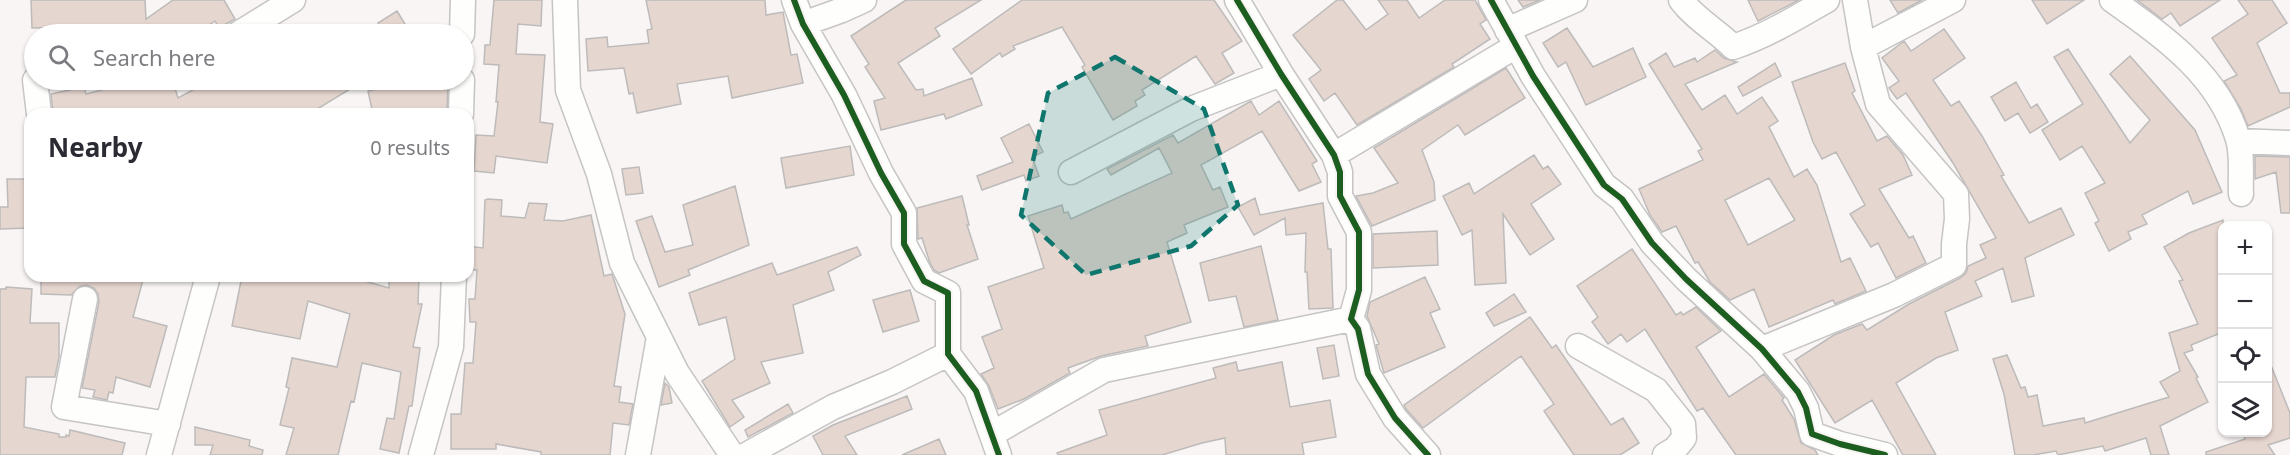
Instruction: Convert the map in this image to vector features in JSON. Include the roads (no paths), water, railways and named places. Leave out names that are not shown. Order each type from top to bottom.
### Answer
[{"type":"street","points":[[254,24],[292,0]]},
{"type":"street","points":[[462,24],[463,0]]},
{"type":"street","points":[[565,0],[568,90],[599,174],[622,263],[677,373],[732,455]]},
{"type":"street","points":[[794,0],[803,24],[844,95],[881,173],[904,213],[904,244],[924,281],[948,293],[948,354],[976,391],[995,445],[1104,370],[1351,319]]},
{"type":"street","points":[[803,24],[864,0]]},
{"type":"street","points":[[1237,0],[1281,74],[1334,155],[1340,172],[1340,196],[1359,232],[1359,290],[1351,319]]},
{"type":"street","points":[[1491,0],[1511,38],[1604,185],[1622,199],[1652,243],[1686,279],[1762,349],[1798,392],[1806,408],[1812,434],[1840,444],[1885,455]]},
{"type":"street","points":[[1334,155],[1511,38],[1575,0]]},
{"type":"street","points":[[1681,0],[1691,14],[1722,36],[1733,47],[1772,31],[1827,0]]},
{"type":"street","points":[[1762,349],[1894,295],[1954,265],[1954,244],[1958,219],[1956,194],[1878,104],[1863,47],[1855,0]]},
{"type":"street","points":[[1863,47],[1953,0]]},
{"type":"street","points":[[2112,0],[2192,62],[2226,108],[2239,141],[2241,194]]},
{"type":"street","points":[[1071,172],[1191,109],[1281,74]]},
{"type":"street","points":[[36,90],[38,108]]},
{"type":"street","points":[[461,108],[462,90]]},
{"type":"street","points":[[2239,141],[2290,143]]},
{"type":"street","points":[[159,455],[206,282]]},
{"type":"street","points":[[421,455],[452,347],[454,282]]},
{"type":"street","points":[[85,299],[64,407],[168,424]]},
{"type":"street","points":[[1351,319],[1358,329],[1368,374],[1395,418],[1428,455]]},
{"type":"street","points":[[638,455],[659,337]]},
{"type":"street","points":[[1578,346],[1656,390],[1683,424],[1684,438],[1675,449],[1665,455]]},
{"type":"street","points":[[746,455],[833,407],[892,382],[948,354]]}]
